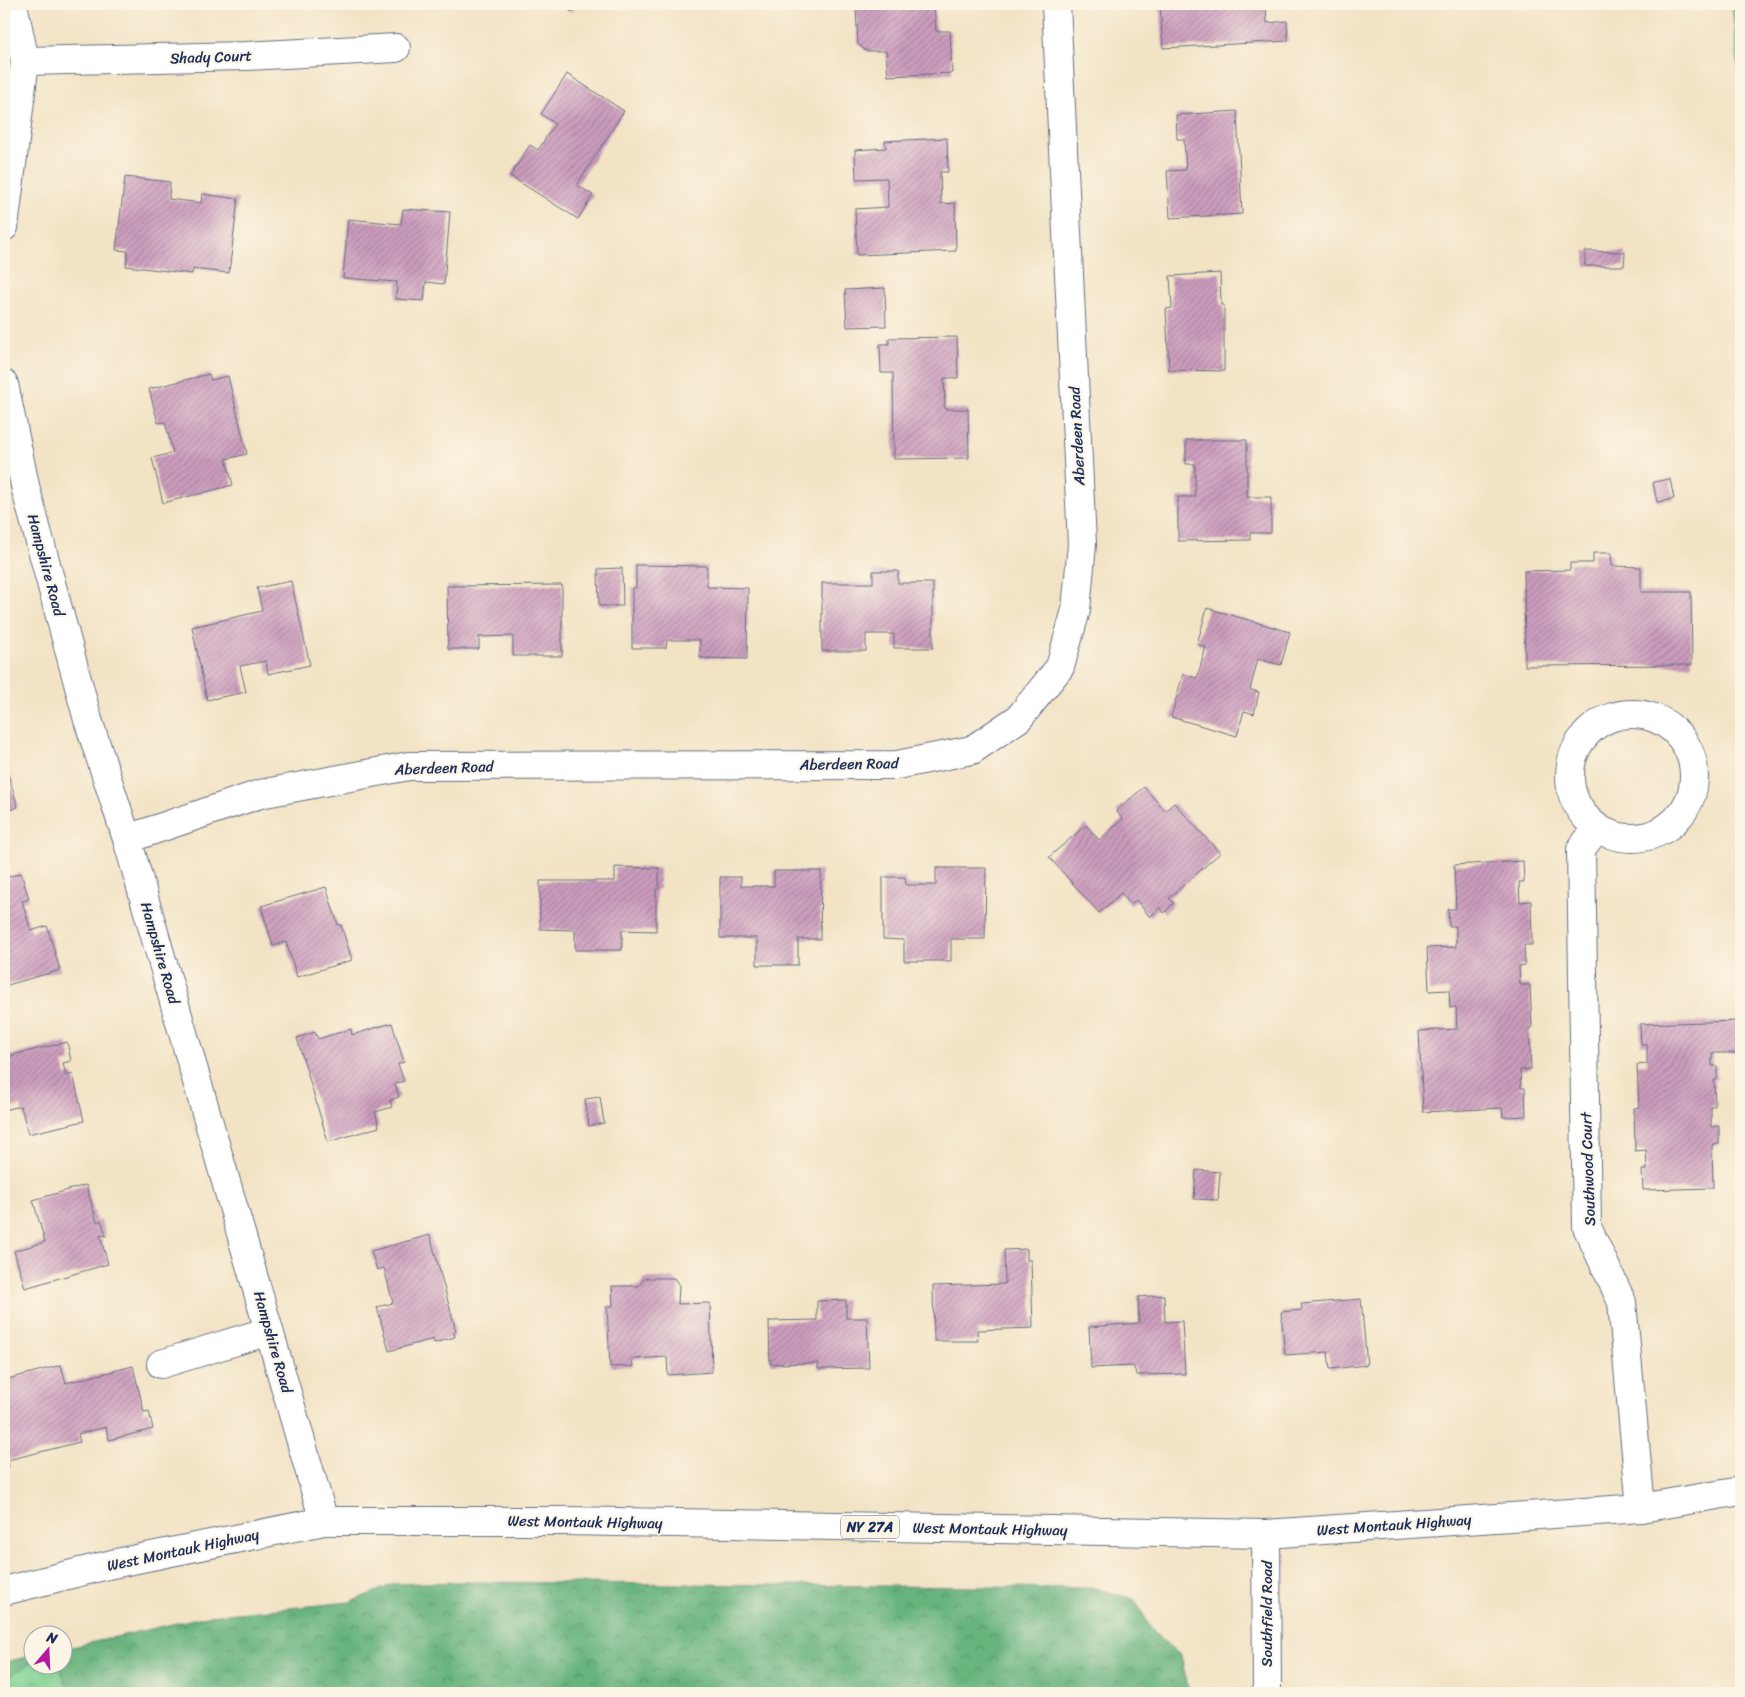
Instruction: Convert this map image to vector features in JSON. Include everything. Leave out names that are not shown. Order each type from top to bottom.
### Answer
[{"type":"street","points":[[4,227],[25,61],[13,4]]},
{"type":"street","name":"Aberdeen Road","points":[[126,839],[260,794],[409,766],[897,765],[972,750],[1019,718],[1060,666],[1076,610],[1082,544],[1056,4]]},
{"type":"street","name":"Shady Court","points":[[25,61],[246,56],[396,48]]},
{"type":"street","name":"Hampshire Road","points":[[4,384],[26,490],[88,720],[126,839],[324,1521]]},
{"type":"street","points":[[1619,714],[1643,714],[1666,723],[1684,740],[1694,762],[1694,788],[1685,810],[1667,828],[1644,837],[1620,838],[1597,828],[1580,811],[1570,788],[1570,764],[1579,741],[1596,723],[1619,714]]},
{"type":"street","name":"Southwood Court","points":[[1597,828],[1581,849],[1588,1227],[1622,1302],[1641,1508]]},
{"type":"street","points":[[162,1364],[269,1331]]},
{"type":"street","name":"West Montauk Highway","points":[[4,1591],[112,1564],[324,1521],[564,1521],[1266,1534],[1641,1508],[1741,1491]]},
{"type":"street","name":"Southfield Road","points":[[1266,1534],[1267,1693]]},
{"type":"green space","points":[[1732,4],[1741,4],[1741,94]]},
{"type":"green space","points":[[457,1582],[1094,1588],[1134,1599],[1155,1634],[1181,1656],[1189,1692],[4,1693],[4,1664],[9,1661],[22,1658],[22,1674],[72,1674],[72,1647],[207,1616],[350,1602],[394,1584]]},
{"type":"green space","points":[[22,1668],[22,1674],[62,1674],[69,1693],[4,1693],[4,1680]]},
{"type":"building","points":[[563,4],[580,4],[571,12]]},
{"type":"building","points":[[860,4],[934,4],[936,31],[950,31],[952,73],[888,76],[886,51],[866,51],[858,44],[856,8]]},
{"type":"building","points":[[1160,4],[1266,4],[1267,23],[1287,21],[1288,41],[1163,48]]},
{"type":"building","points":[[567,74],[624,111],[577,185],[593,195],[578,219],[510,176],[530,145],[538,150],[555,124],[541,114]]},
{"type":"building","points":[[1237,111],[1242,214],[1170,218],[1167,171],[1186,170],[1184,139],[1177,139],[1176,115]]},
{"type":"building","points":[[947,138],[948,172],[940,172],[941,204],[955,203],[956,251],[857,255],[855,209],[888,207],[887,178],[856,179],[855,150],[886,148],[885,141]]},
{"type":"building","points":[[125,177],[170,182],[169,199],[201,203],[202,194],[238,199],[229,273],[193,269],[192,274],[126,266],[128,251],[116,250]]},
{"type":"building","points":[[403,209],[450,212],[444,284],[426,282],[424,301],[396,299],[397,282],[343,278],[348,219],[401,224]]},
{"type":"building","points":[[1585,251],[1625,252],[1624,266],[1585,266]]},
{"type":"building","points":[[1220,273],[1221,305],[1224,305],[1224,371],[1169,370],[1166,309],[1172,308],[1170,276]]},
{"type":"building","points":[[885,288],[886,326],[847,327],[845,290]]},
{"type":"building","points":[[957,337],[958,378],[944,378],[945,409],[968,409],[969,458],[894,459],[893,373],[881,373],[880,344],[889,344],[889,338]]},
{"type":"building","points":[[209,374],[211,380],[228,376],[247,454],[226,459],[233,485],[163,503],[152,458],[173,453],[165,422],[158,423],[149,389]]},
{"type":"building","points":[[1186,440],[1247,440],[1247,497],[1271,497],[1271,533],[1250,533],[1250,540],[1178,541],[1178,497],[1195,497],[1195,464],[1186,464]]},
{"type":"building","points":[[1670,479],[1674,499],[1657,502],[1653,482]]},
{"type":"building","points":[[1593,553],[1611,553],[1612,566],[1641,567],[1641,592],[1691,592],[1692,665],[1525,666],[1524,571],[1570,570],[1570,563],[1593,563]]},
{"type":"building","points":[[636,565],[707,566],[707,587],[748,588],[747,659],[700,658],[700,640],[667,640],[666,648],[632,648],[632,588],[636,588]]},
{"type":"building","points":[[622,568],[623,606],[599,606],[598,569]]},
{"type":"building","points":[[873,571],[898,571],[898,583],[933,583],[933,648],[894,648],[894,634],[866,634],[866,651],[822,651],[822,583],[873,583]]},
{"type":"building","points":[[291,581],[310,665],[268,674],[266,661],[240,666],[246,692],[207,700],[192,627],[262,611],[257,588]]},
{"type":"building","points":[[562,585],[562,656],[513,656],[513,636],[479,637],[479,649],[448,649],[447,586]]},
{"type":"building","points":[[1207,608],[1290,632],[1281,665],[1258,659],[1250,690],[1259,692],[1254,714],[1244,711],[1237,736],[1171,717],[1183,674],[1197,678],[1206,647],[1197,644]]},
{"type":"building","points":[[4,760],[18,807],[4,812]]},
{"type":"building","points":[[1144,787],[1165,811],[1174,803],[1220,853],[1169,898],[1174,903],[1164,913],[1160,907],[1150,917],[1136,900],[1131,905],[1121,893],[1099,913],[1049,857],[1086,825],[1099,840],[1123,819],[1116,811]]},
{"type":"building","points":[[1523,861],[1524,882],[1519,882],[1520,902],[1531,901],[1532,945],[1524,945],[1525,965],[1519,966],[1520,985],[1530,985],[1532,1028],[1529,1028],[1531,1069],[1520,1070],[1521,1088],[1525,1088],[1526,1116],[1503,1117],[1502,1108],[1423,1112],[1419,1031],[1457,1029],[1456,1007],[1450,1008],[1449,990],[1429,991],[1427,948],[1456,947],[1456,926],[1449,926],[1448,909],[1456,909],[1454,865]]},
{"type":"building","points":[[615,867],[659,868],[659,889],[656,889],[656,931],[622,930],[622,950],[575,950],[575,930],[540,929],[540,881],[615,881]]},
{"type":"building","points":[[936,868],[986,868],[985,939],[951,939],[951,961],[904,961],[904,940],[883,939],[883,877],[905,877],[906,885],[936,885]]},
{"type":"building","points":[[774,871],[821,871],[820,939],[798,939],[798,965],[757,965],[757,938],[720,938],[720,877],[741,877],[741,886],[774,886]]},
{"type":"building","points":[[21,873],[29,899],[22,901],[31,931],[47,926],[60,970],[4,986],[4,878]]},
{"type":"building","points":[[326,887],[352,960],[297,977],[286,942],[273,946],[261,906]]},
{"type":"building","points":[[1739,1021],[1740,1053],[1712,1053],[1712,1066],[1717,1066],[1717,1080],[1714,1080],[1715,1106],[1711,1106],[1711,1127],[1719,1126],[1719,1144],[1712,1145],[1713,1188],[1643,1190],[1642,1170],[1647,1170],[1646,1150],[1635,1151],[1634,1108],[1639,1107],[1637,1065],[1647,1064],[1647,1045],[1641,1045],[1640,1024]]},
{"type":"building","points":[[392,1023],[404,1062],[398,1064],[404,1081],[395,1084],[399,1097],[390,1100],[392,1107],[375,1112],[379,1127],[328,1142],[297,1038],[315,1032],[318,1039],[351,1029],[352,1035]]},
{"type":"building","points":[[67,1042],[71,1061],[63,1063],[66,1076],[73,1074],[84,1121],[28,1134],[21,1106],[4,1110],[4,1057]]},
{"type":"building","points":[[600,1097],[604,1123],[589,1126],[585,1099]]},
{"type":"building","points":[[1196,1170],[1220,1172],[1218,1200],[1194,1199]]},
{"type":"building","points":[[86,1185],[97,1222],[101,1220],[106,1236],[100,1235],[108,1264],[25,1288],[14,1251],[45,1242],[33,1200]]},
{"type":"building","points":[[430,1235],[456,1331],[454,1332],[455,1337],[434,1343],[433,1339],[389,1351],[377,1307],[393,1303],[384,1268],[377,1270],[371,1251]]},
{"type":"building","points":[[1027,1249],[1027,1260],[1031,1260],[1033,1328],[977,1330],[978,1341],[934,1341],[933,1286],[1005,1284],[1004,1250]]},
{"type":"building","points":[[645,1278],[674,1278],[679,1285],[678,1304],[710,1303],[712,1372],[668,1375],[667,1357],[632,1359],[633,1366],[610,1367],[607,1306],[613,1306],[612,1286],[639,1286]]},
{"type":"building","points":[[1164,1295],[1165,1322],[1182,1321],[1185,1374],[1137,1375],[1133,1366],[1091,1368],[1089,1327],[1139,1323],[1138,1297]]},
{"type":"building","points":[[1361,1299],[1367,1365],[1330,1369],[1328,1352],[1285,1355],[1281,1312],[1302,1310],[1301,1304]]},
{"type":"building","points":[[846,1300],[846,1318],[867,1318],[869,1368],[818,1369],[818,1363],[770,1364],[769,1321],[817,1320],[817,1301]]},
{"type":"building","points":[[61,1365],[66,1383],[133,1366],[144,1412],[149,1411],[153,1429],[109,1440],[106,1427],[78,1434],[80,1442],[8,1460],[9,1467],[4,1468],[4,1380]]}]
